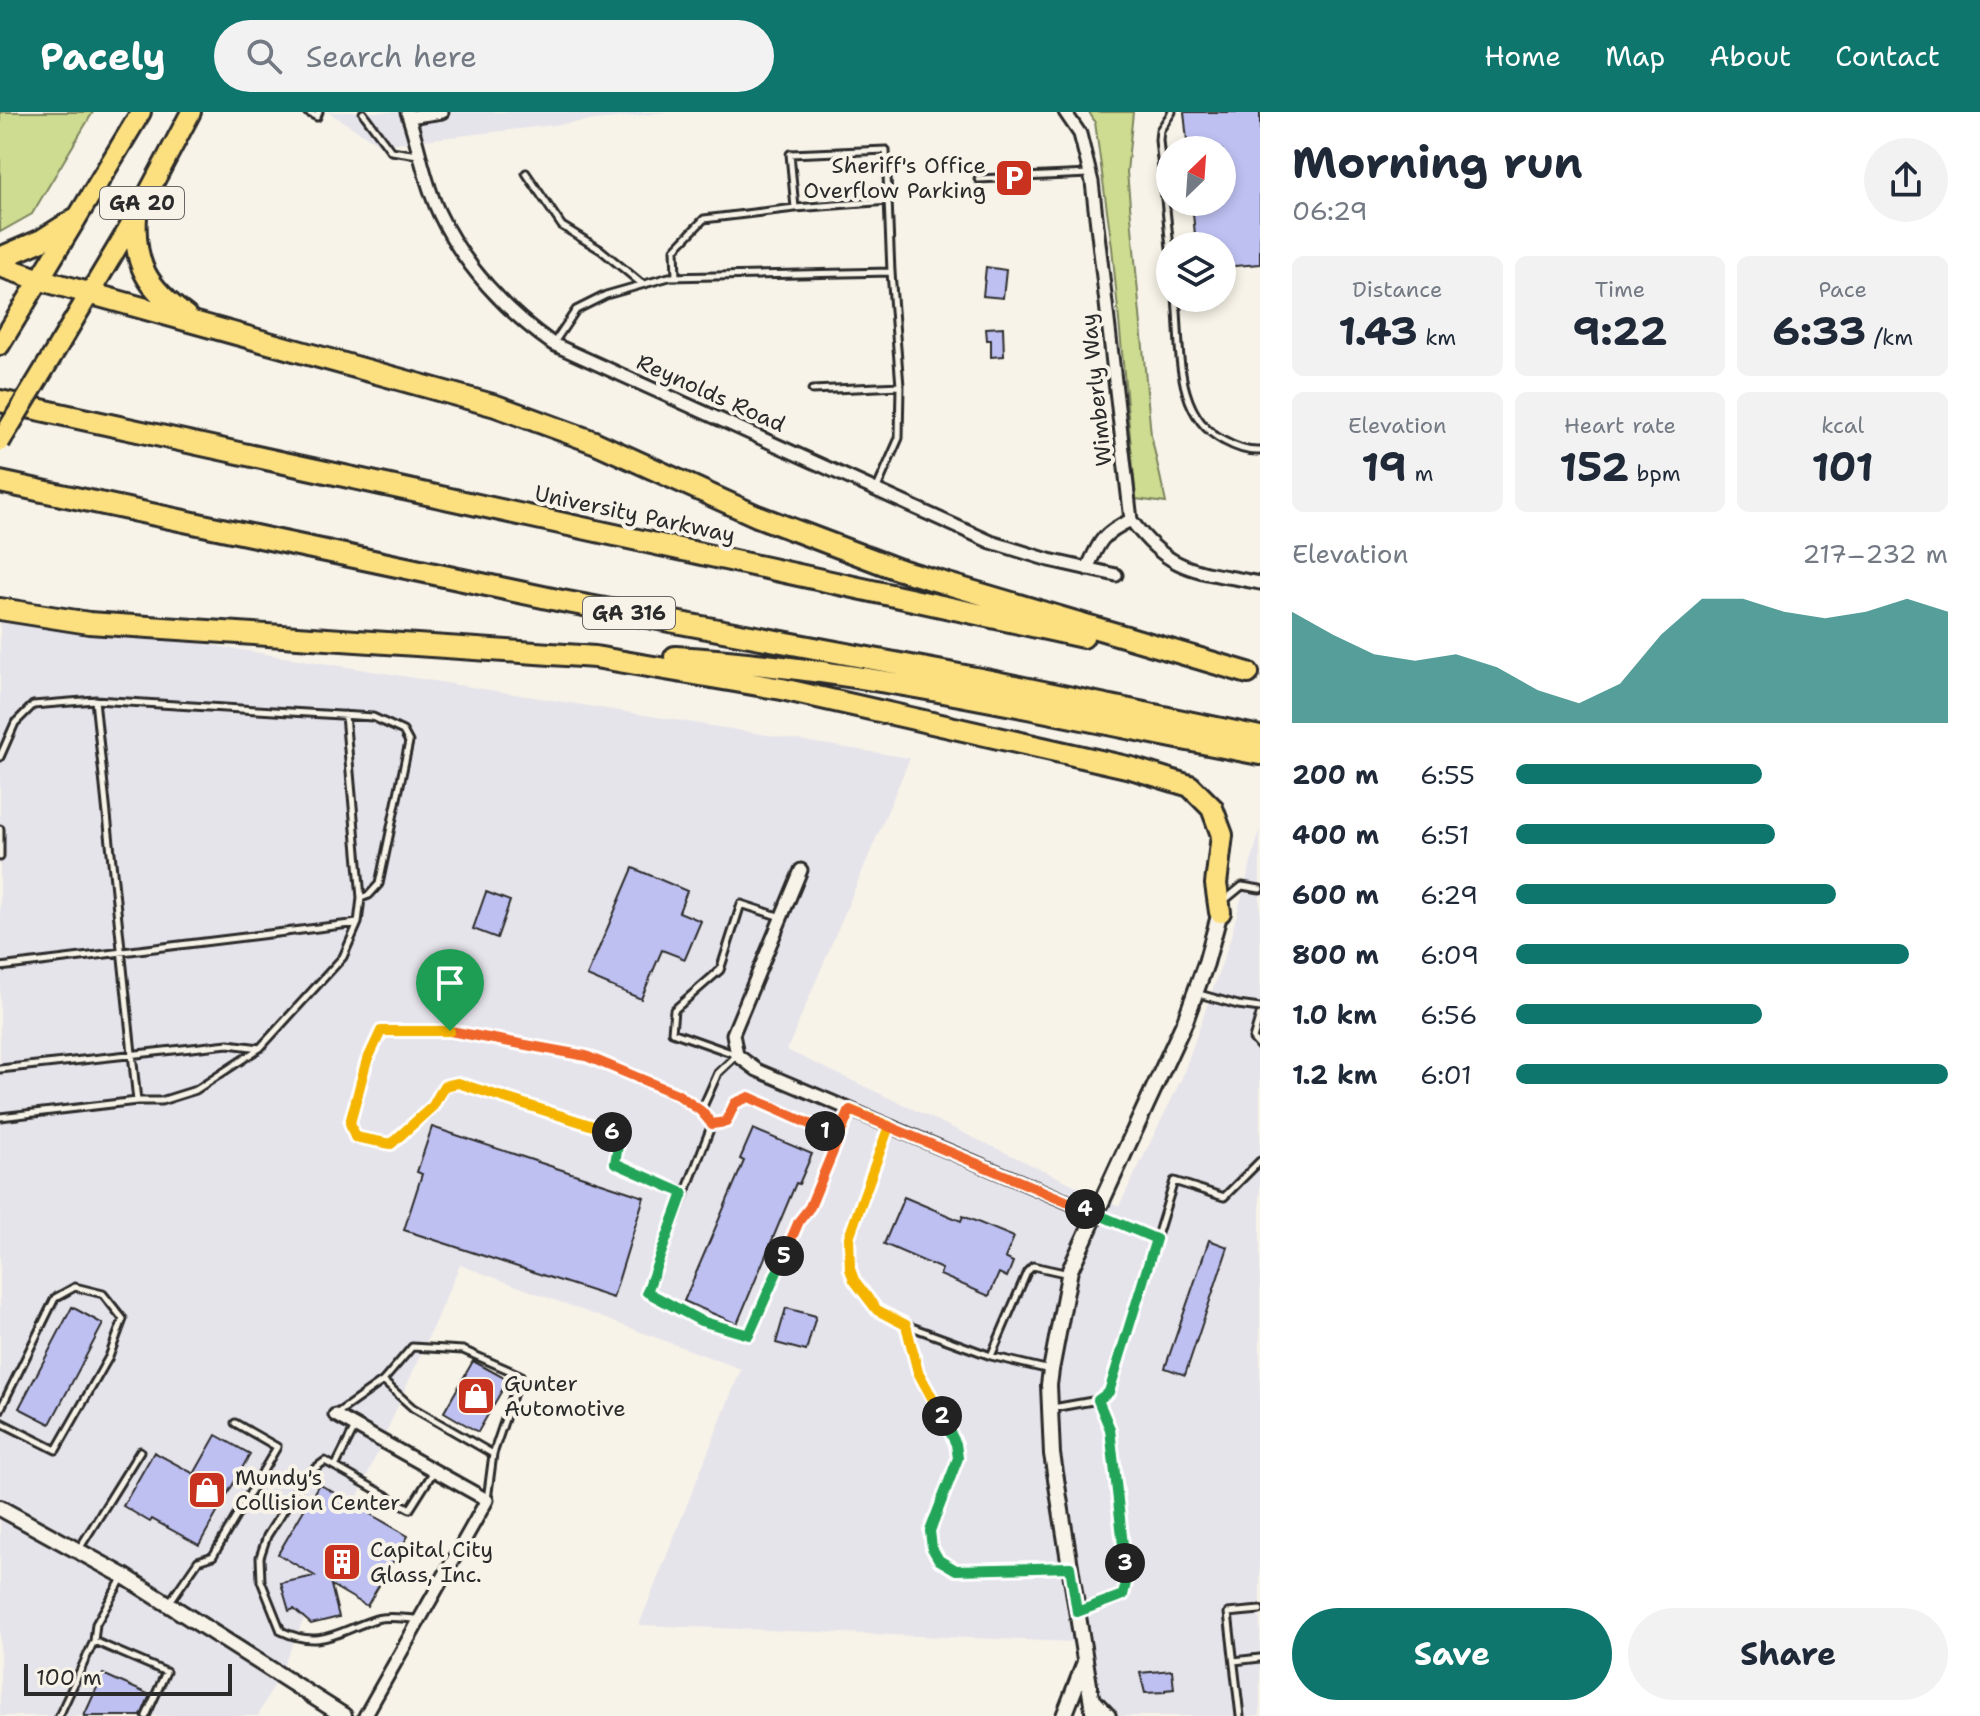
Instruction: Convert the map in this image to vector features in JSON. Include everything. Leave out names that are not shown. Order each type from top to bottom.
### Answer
[{"type":"highway","name":"GA 20","points":[[4,338],[141,112]]},
{"type":"highway","name":"GA 20","points":[[0,442],[136,216],[191,112]]},
{"type":"highway","points":[[136,216],[136,247],[142,271],[164,299],[196,323]]},
{"type":"highway","points":[[0,258],[24,249],[75,219]]},
{"type":"highway","points":[[0,266],[496,406],[594,442],[757,516],[897,569],[1254,674]]},
{"type":"highway","name":"University Parkway","points":[[0,401],[1254,674]]},
{"type":"highway","name":"GA 316","points":[[0,482],[562,601],[981,679],[1260,737]]},
{"type":"highway","points":[[0,609],[89,623],[595,657],[782,689],[1131,768],[1180,782],[1206,800],[1220,826],[1222,850],[1216,884],[1220,912]]},
{"type":"highway","points":[[595,657],[638,655],[733,661],[849,676],[1260,754]]},
{"type":"street","points":[[408,114],[442,112]]},
{"type":"street","name":"Wimberly Way","points":[[1065,112],[1080,134],[1090,174],[1131,520]]},
{"type":"street","name":"Reynolds Road","points":[[408,114],[438,212],[465,259],[507,307],[553,344],[991,542],[1049,560],[1116,575]]},
{"type":"street","points":[[1087,569],[1100,539],[1131,520],[1156,550],[1170,560],[1197,570],[1260,583]]},
{"type":"street","points":[[801,870],[733,1034],[737,1055],[757,1070],[1094,1213]]},
{"type":"street","points":[[1094,1716],[1052,1454],[1051,1370],[1069,1274],[1196,993],[1220,912]]},
{"type":"street","points":[[335,1415],[487,1500],[365,1716]]},
{"type":"street","points":[[1,1512],[124,1576],[344,1716]]},
{"type":"street","points":[[1064,1716],[1085,1662]]},
{"type":"street","points":[[1091,1698],[1108,1716]]},
{"type":"lane","points":[[307,112],[317,117],[319,112]]},
{"type":"lane","points":[[1168,232],[1159,140],[1160,130],[1172,112]]},
{"type":"lane","points":[[363,113],[391,151],[421,155]]},
{"type":"lane","points":[[795,208],[790,154],[886,150],[900,386],[899,438],[876,489]]},
{"type":"lane","points":[[526,173],[562,226],[601,250],[643,284]]},
{"type":"lane","points":[[978,179],[1090,174]]},
{"type":"lane","points":[[676,277],[675,249],[704,219],[889,201]]},
{"type":"lane","points":[[553,344],[576,310],[606,295],[643,284],[676,277],[891,272]]},
{"type":"lane","points":[[1177,312],[1185,392],[1193,413],[1217,437],[1234,446],[1260,451]]},
{"type":"lane","points":[[812,390],[900,386]]},
{"type":"lane","points":[[95,700],[137,1101]]},
{"type":"lane","points":[[0,757],[15,723],[33,705],[95,700],[373,717],[403,731],[409,742],[379,884],[369,895],[361,898]]},
{"type":"lane","points":[[0,1117],[161,1101],[196,1090],[260,1048],[343,957],[358,923],[361,898],[345,715]]},
{"type":"lane","points":[[0,829],[0,857]]},
{"type":"lane","points":[[1220,912],[1227,896],[1242,886],[1260,889]]},
{"type":"lane","points":[[701,1111],[718,1073],[737,1055],[672,1032],[674,1010],[720,970],[741,904],[782,917]]},
{"type":"lane","points":[[0,967],[358,923]]},
{"type":"lane","points":[[1196,993],[1260,1008]]},
{"type":"lane","points":[[1260,1015],[1253,1039],[1260,1047]]},
{"type":"lane","points":[[683,1193],[615,1163],[620,1134],[458,1083],[444,1086],[433,1106],[391,1144],[355,1137],[350,1123],[366,1063],[381,1031],[450,1031],[586,1056],[677,1094],[701,1111],[712,1124]]},
{"type":"lane","points":[[0,1069],[228,1044],[260,1048]]},
{"type":"lane","points":[[712,1124],[726,1122],[735,1103],[749,1097],[839,1137]]},
{"type":"lane","points":[[712,1124],[647,1292],[701,1321],[749,1335],[799,1221],[810,1207],[850,1110]]},
{"type":"lane","points":[[889,1126],[849,1237],[850,1269],[854,1280],[877,1310],[906,1325],[991,1356],[1051,1370]]},
{"type":"lane","points":[[1050,1408],[1098,1400],[1109,1392],[1174,1181],[1224,1197],[1260,1161]]},
{"type":"lane","points":[[1094,1213],[1156,1239]]},
{"type":"lane","points":[[991,1356],[1027,1272],[1033,1266],[1041,1266],[1069,1274]]},
{"type":"lane","points":[[0,1410],[55,1298],[75,1287],[103,1294],[123,1319],[109,1357],[56,1450],[0,1422]]},
{"type":"lane","points":[[906,1325],[918,1372],[949,1427],[958,1458],[930,1531],[932,1548],[939,1560],[956,1570],[1070,1567]]},
{"type":"lane","points":[[335,1415],[383,1381],[412,1347],[463,1350],[520,1375],[493,1454],[487,1500]]},
{"type":"lane","points":[[383,1381],[413,1408],[493,1454]]},
{"type":"lane","points":[[1077,1612],[1123,1595],[1127,1579],[1110,1429],[1098,1400]]},
{"type":"lane","points":[[168,1603],[198,1561],[213,1556],[277,1447],[235,1423]]},
{"type":"lane","points":[[336,1465],[355,1427]]},
{"type":"lane","points":[[79,1550],[140,1451]]},
{"type":"lane","points":[[420,1619],[379,1618],[334,1636],[300,1640],[281,1631],[261,1581],[260,1557],[267,1536],[306,1475],[325,1461],[410,1509],[434,1471]]},
{"type":"lane","points":[[59,1716],[94,1641],[96,1624],[124,1576]]},
{"type":"lane","points":[[1240,1716],[1228,1613],[1260,1610]]},
{"type":"lane","points":[[94,1641],[166,1672],[146,1716]]},
{"type":"lane","points":[[1234,1661],[1260,1658]]},
{"type":"shaded area","points":[[328,112],[668,112],[380,145]]},
{"type":"shaded area","points":[[0,611],[910,758],[787,1050],[1119,1206],[1181,1080],[1229,943],[1260,830],[1260,1716],[1091,1716],[1074,1642],[639,1625],[741,1369],[460,1265],[285,1662],[258,1716],[0,1716]]},
{"type":"green space","points":[[0,112],[93,112],[32,214],[0,232]]},
{"type":"green space","points":[[1089,112],[1133,112],[1127,172],[1151,435],[1166,503],[1136,499],[1112,247],[1095,122]]},
{"type":"building","points":[[1184,112],[1260,112],[1260,264],[1236,266],[1236,232],[1195,232],[1193,216],[1236,216],[1236,136],[1187,136]]},
{"type":"building","points":[[986,267],[1006,270],[1003,298],[983,296]]},
{"type":"building","points":[[1003,327],[1004,356],[991,357],[991,340],[987,340],[986,328]]},
{"type":"building","points":[[633,868],[687,891],[679,912],[701,921],[685,959],[662,950],[641,999],[587,976]]},
{"type":"building","points":[[486,892],[510,901],[497,938],[473,929]]},
{"type":"building","points":[[432,1127],[644,1197],[613,1298],[404,1230],[422,1174],[417,1172]]},
{"type":"building","points":[[753,1129],[812,1154],[799,1184],[796,1183],[737,1324],[684,1301],[744,1161],[740,1159]]},
{"type":"building","points":[[904,1197],[961,1221],[963,1216],[1014,1237],[1005,1258],[1013,1262],[1007,1277],[999,1273],[989,1296],[940,1275],[942,1269],[884,1244]]},
{"type":"building","points":[[1209,1240],[1228,1247],[1185,1375],[1165,1368]]},
{"type":"building","points":[[72,1307],[103,1324],[50,1424],[19,1408]]},
{"type":"building","points":[[786,1308],[816,1316],[806,1351],[776,1343]]},
{"type":"building","name":"Gunter Automotive","points":[[473,1361],[508,1380],[478,1432],[444,1412]]},
{"type":"building","points":[[216,1435],[250,1454],[199,1545],[123,1506],[154,1452],[194,1474]]},
{"type":"building","name":"Capital City Glass, Inc.","points":[[319,1484],[408,1536],[367,1606],[331,1585],[339,1617],[311,1624],[294,1609],[289,1611],[281,1583],[315,1576],[278,1554]]},
{"type":"building","points":[[1172,1670],[1174,1689],[1145,1693],[1140,1673]]},
{"type":"building","points":[[103,1674],[150,1695],[141,1716],[84,1716]]},
{"type":"place","name":"Sheriff's Office Overflow Parking","points":[[1014,178]]},
{"type":"place","name":"Gunter Automotive","points":[[476,1396]]},
{"type":"place","name":"Mundy's Collision Center","points":[[207,1490]]},
{"type":"place","name":"Capital City Glass, Inc.","points":[[342,1562]]},
{"type":"route","points":[[450,1031],[381,1031],[366,1063],[350,1123],[355,1137],[391,1144],[433,1106],[444,1086],[458,1083],[620,1134],[615,1163],[683,1193],[647,1292],[701,1321],[749,1335],[799,1221],[810,1207],[844,1125],[850,1110],[1156,1239],[1109,1392],[1098,1400],[1110,1429],[1127,1579],[1123,1595],[1077,1612],[1070,1567],[956,1570],[939,1560],[932,1548],[930,1531],[955,1470],[958,1458],[956,1444],[918,1372],[906,1325],[877,1310],[854,1280],[850,1269],[849,1237],[889,1126],[850,1110],[839,1137],[749,1097],[735,1103],[726,1122],[712,1124],[701,1111],[677,1094],[586,1056],[450,1031]]}]
